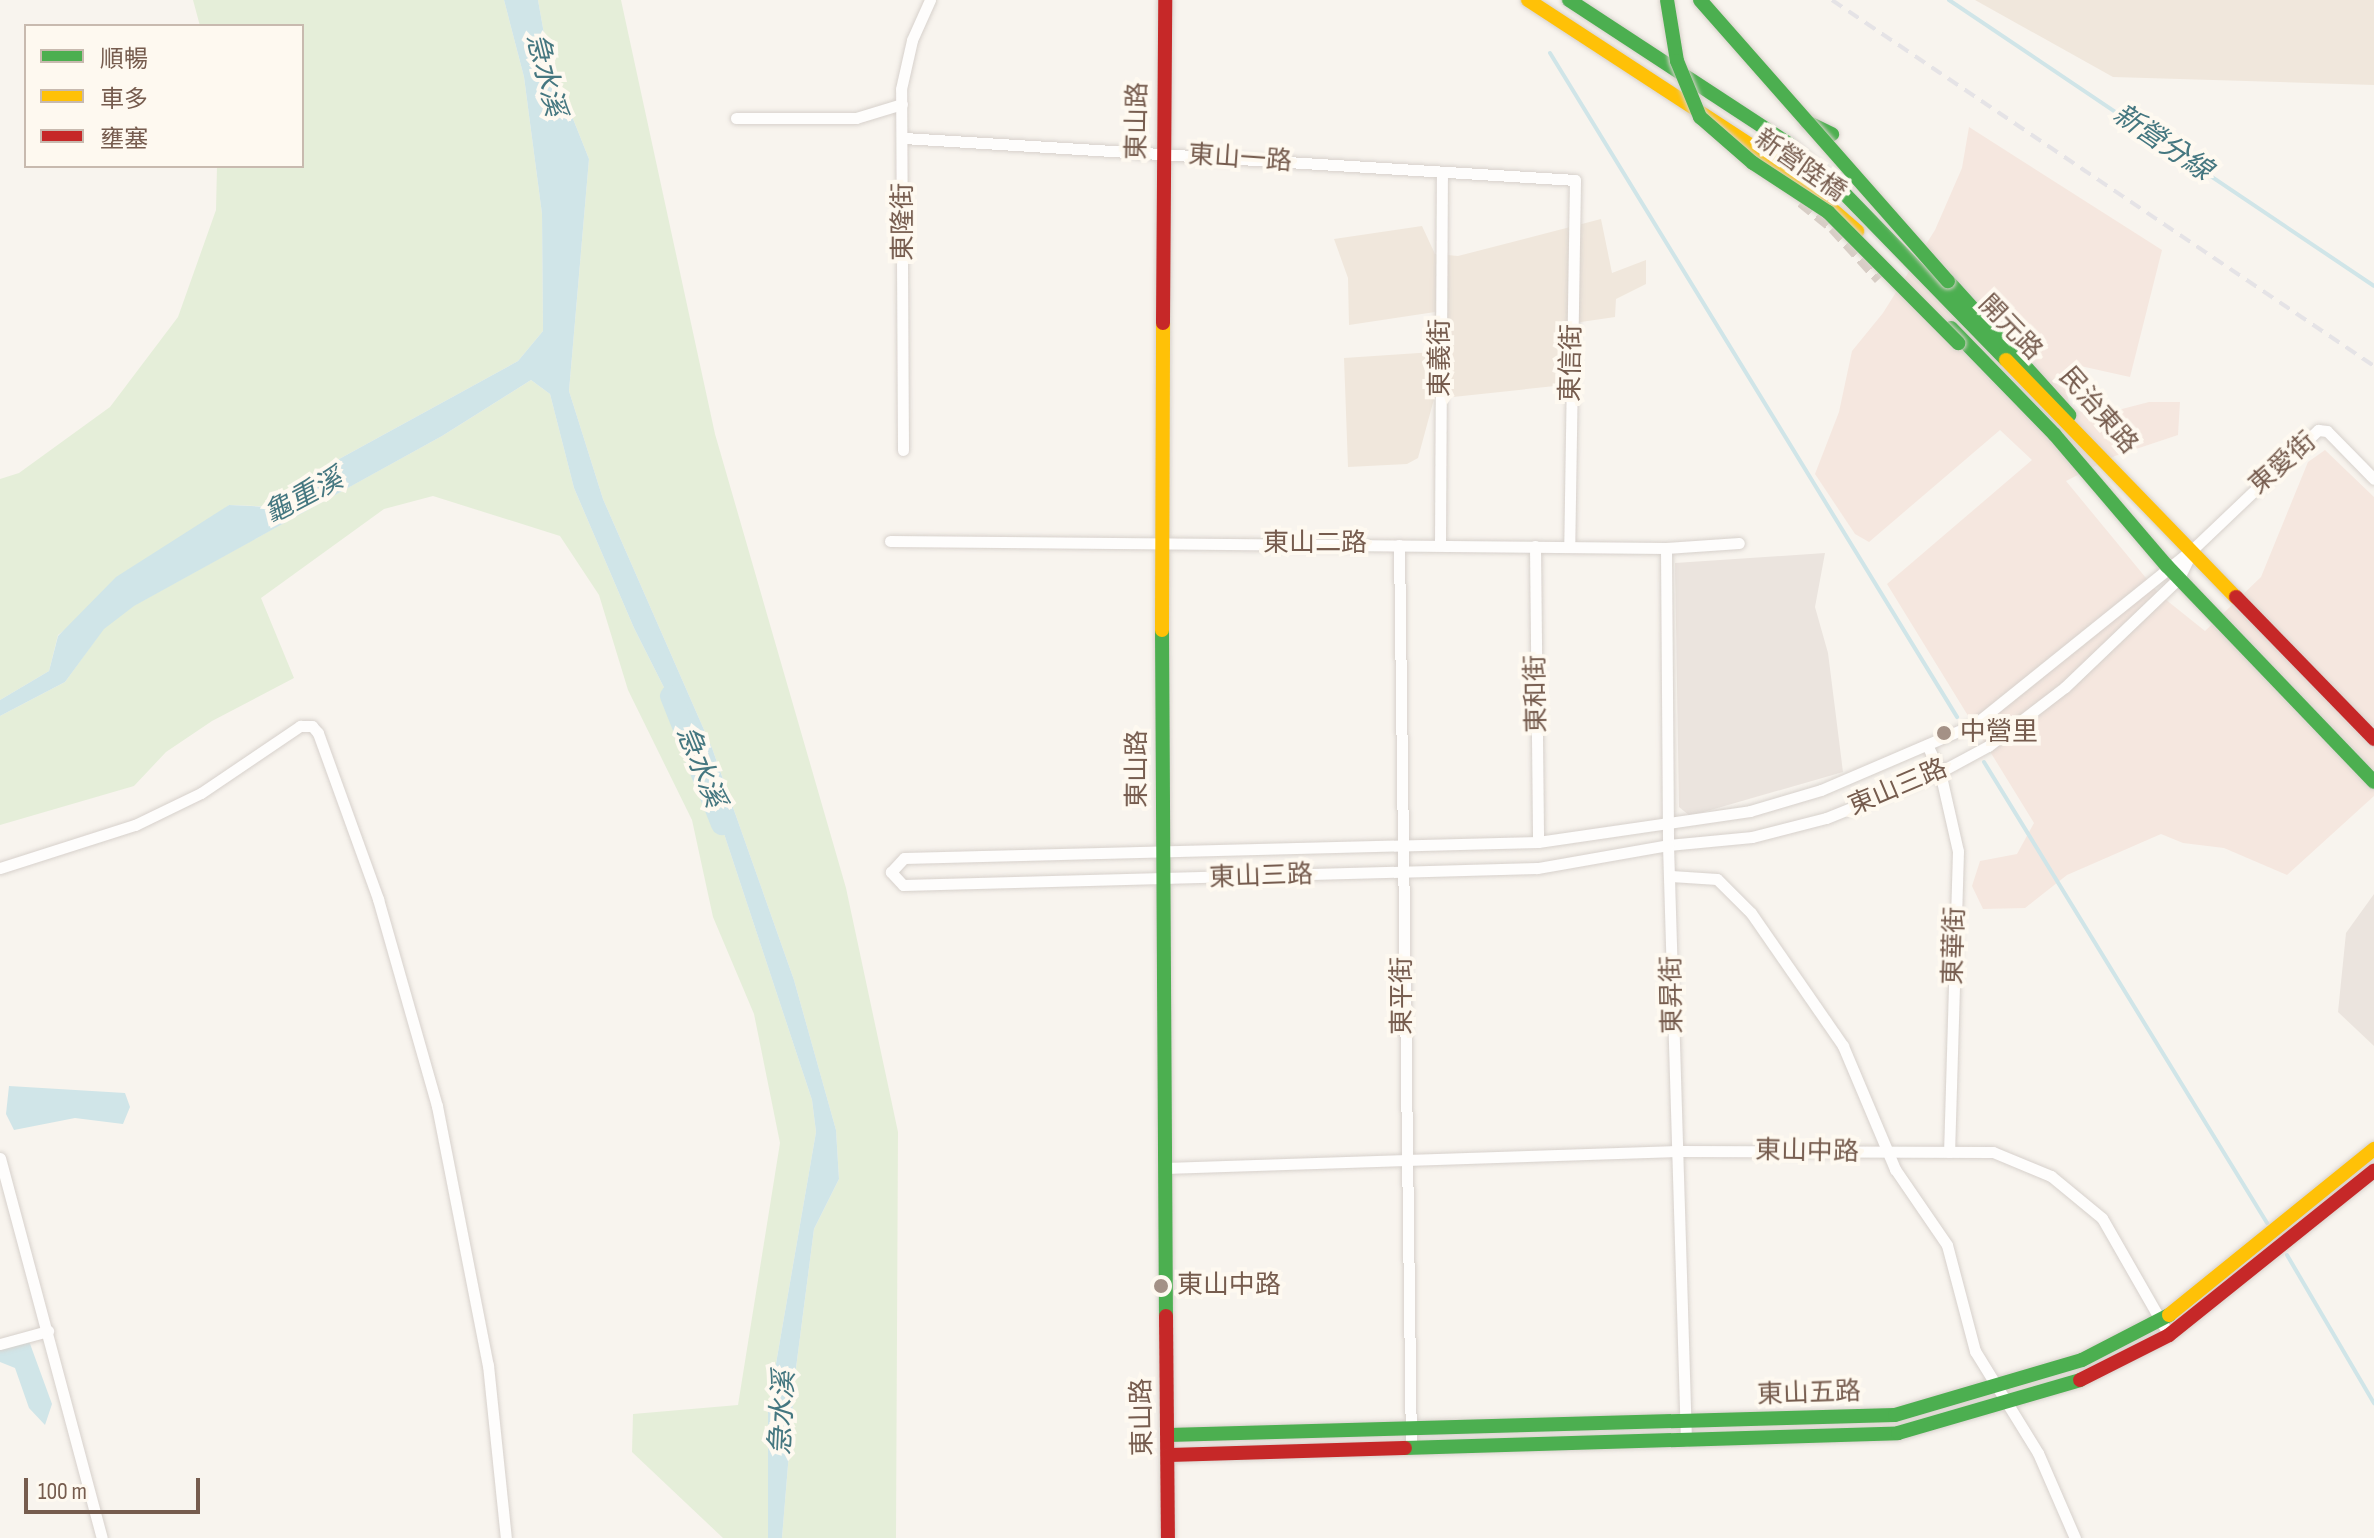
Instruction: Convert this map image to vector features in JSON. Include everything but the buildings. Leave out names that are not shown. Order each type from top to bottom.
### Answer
[{"type":"street","name":"東隆街","points":[[903,450],[902,104],[912,40],[930,0]]},
{"type":"street","name":"東山路","points":[[1165,0],[1161,154],[1161,543],[1168,1538]]},
{"type":"street","name":"開元路","points":[[1528,0],[1781,165],[1838,212],[2055,435],[2128,524]]},
{"type":"street","name":"開元路","points":[[1569,0],[1789,144],[1838,187],[2193,549],[2374,739]]},
{"type":"street","name":"新營陸橋","points":[[1667,0],[1677,61],[1700,117],[1753,163],[1828,212],[1958,343]]},
{"type":"street","name":"新營陸橋","points":[[1700,0],[1948,281]]},
{"type":"street","points":[[736,118],[856,118],[902,104]]},
{"type":"street","points":[[1807,121],[1832,134]]},
{"type":"street","name":"東山一路","points":[[904,138],[1575,180]]},
{"type":"street","name":"東義街","points":[[1440,545],[1442,172]]},
{"type":"street","name":"東信街","points":[[1569,546],[1575,180]]},
{"type":"street","name":"民治東路","points":[[1948,281],[2146,502]]},
{"type":"street","name":"開元路","points":[[1958,343],[2374,782]]},
{"type":"street","name":"東愛街","points":[[2193,549],[2318,430],[2327,431],[2374,479]]},
{"type":"street","name":"東山二路","points":[[890,541],[1666,548],[1739,543]]},
{"type":"street","name":"東平街","points":[[1399,545],[1404,1161],[1408,1427],[1411,1447]]},
{"type":"street","name":"東和街","points":[[1535,546],[1538,842]]},
{"type":"street","name":"東昇街","points":[[1666,548],[1668,845],[1686,1441]]},
{"type":"street","name":"東山三路","points":[[2193,549],[2179,578],[2065,687],[1988,746],[1940,772],[1826,818],[1752,837],[1668,845],[1537,868],[903,885],[891,872],[904,858],[1538,842],[1750,811],[1821,790],[1975,724],[2167,566],[2193,549]]},
{"type":"street","points":[[0,868],[135,825],[201,793],[300,726],[312,726],[318,733],[378,899],[437,1106],[488,1365],[506,1538]]},
{"type":"street","name":"東華街","points":[[1927,745],[1940,772],[1958,851],[1949,1152]]},
{"type":"street","points":[[1671,876],[1717,879],[1782,951],[1843,1046],[1889,1153],[1913,1199],[1947,1245],[1975,1351],[2046,1469],[2075,1538]]},
{"type":"street","name":"東山五路","points":[[1168,1435],[1895,1415],[1998,1388],[2082,1360],[2161,1321],[2374,1149]]},
{"type":"street","name":"東山中路","points":[[1165,1168],[1677,1151],[1993,1152],[2022,1161],[2078,1196],[2102,1218],[2169,1335]]},
{"type":"street","points":[[0,1158],[102,1538]]},
{"type":"street","name":"東山五路","points":[[1168,1455],[1898,1433],[2009,1404],[2087,1378],[2169,1335],[2374,1171]]},
{"type":"street","points":[[0,1344],[48,1331]]},
{"type":"shaded area","points":[[1975,0],[2374,0],[2374,85],[2113,77]]},
{"type":"shaded area","points":[[1969,127],[2162,250],[2130,377],[2076,365],[2064,382],[2070,406],[2091,417],[2149,402],[2180,402],[2178,435],[2115,456],[2066,481],[2160,595],[2205,631],[2261,577],[2308,462],[2325,450],[2374,497],[2374,796],[2287,875],[2224,848],[2183,843],[2161,834],[2067,875],[2025,908],[1983,909],[1972,886],[1980,861],[2017,854],[2034,823],[1887,584],[2032,460],[2000,430],[1869,542],[1855,534],[1815,474],[1839,412],[1852,351],[1883,313],[1935,230],[1962,168]]},
{"type":"shaded area","points":[[1601,219],[1612,273],[1646,260],[1646,284],[1616,299],[1615,317],[1574,323],[1574,384],[1434,399],[1418,458],[1407,464],[1348,467],[1344,358],[1434,352],[1435,312],[1349,325],[1348,278],[1334,239],[1422,226],[1435,254],[1458,256]]},
{"type":"shaded area","points":[[1825,553],[1815,607],[1828,653],[1843,772],[1690,816],[1679,807],[1675,563]]},
{"type":"shaded area","points":[[2374,894],[2374,1046],[2338,1012],[2346,933]]},
{"type":"green space","points":[[193,0],[504,0],[524,77],[542,214],[543,331],[518,361],[330,464],[286,507],[229,505],[58,635],[49,671],[0,700],[0,479],[19,473],[110,407],[178,317],[216,210],[217,168],[304,168],[304,24],[199,24]]},
{"type":"green space","points":[[538,0],[621,0],[715,434],[846,888],[898,1132],[896,1538],[782,1538],[796,1368],[814,1229],[839,1179],[836,1130],[794,980],[712,748],[603,499],[569,391],[589,159],[548,56]]},
{"type":"green space","points":[[531,380],[550,394],[574,488],[634,628],[698,755],[812,1100],[816,1132],[768,1410],[768,1538],[723,1538],[632,1452],[633,1414],[738,1405],[780,1143],[754,1014],[713,917],[692,820],[628,690],[599,595],[560,536],[433,496],[384,509],[261,598],[294,678],[212,721],[166,752],[134,786],[0,825],[0,716],[65,682],[104,628],[133,606],[442,436]]},
{"type":"water","name":"龜重溪","points":[[504,0],[538,0],[548,56],[589,159],[569,391],[603,499],[712,748],[794,980],[836,1130],[839,1179],[814,1229],[796,1368],[782,1538],[768,1538],[768,1410],[816,1132],[812,1100],[698,755],[634,628],[574,488],[550,394],[531,380],[442,436],[134,606],[104,629],[65,682],[0,716],[0,700],[49,671],[58,636],[116,577],[229,505],[288,508],[330,464],[518,361],[543,331],[542,214],[524,77]]},
{"type":"water","points":[[9,1086],[125,1093],[130,1107],[123,1124],[75,1118],[14,1130],[6,1114]]},
{"type":"water","points":[[29,1341],[52,1404],[45,1425],[29,1408],[15,1368],[0,1362],[0,1348]]},
{"type":"waterway","name":"新營分線","points":[[1949,0],[2374,286]]},
{"type":"waterway","points":[[1550,53],[1957,717]]},
{"type":"waterway","name":"急水溪","points":[[671,696],[722,824]]},
{"type":"waterway","points":[[1984,762],[2267,1223]]},
{"type":"waterway","points":[[2287,1255],[2374,1403]]},
{"type":"tunnel","points":[[1802,201],[1834,227],[1880,278]]},
{"type":"railway","points":[[1832,0],[2374,366]]},
{"type":"traffic: fast","points":[[1569,0],[1789,144],[1838,187],[2006,360]]},
{"type":"traffic: fast","points":[[1667,0],[1677,61],[1700,117],[1753,163],[1828,212],[1958,343]]},
{"type":"traffic: fast","points":[[1700,0],[1948,281]]},
{"type":"traffic: fast","points":[[1807,122],[1832,134]]},
{"type":"traffic: fast","points":[[1948,281],[2069,415]]},
{"type":"traffic: fast","points":[[1951,328],[2055,435],[2167,566],[2374,782]]},
{"type":"traffic: fast","points":[[1162,630],[1166,1316]]},
{"type":"traffic: fast","points":[[1168,1435],[1895,1415],[2082,1360],[2169,1315]]},
{"type":"traffic: fast","points":[[1405,1448],[1898,1433],[2080,1380]]},
{"type":"traffic: slow","points":[[1528,0],[1781,165],[1857,231]]},
{"type":"traffic: slow","points":[[1162,630],[1163,323]]},
{"type":"traffic: slow","points":[[2006,360],[2236,597]]},
{"type":"traffic: slow","points":[[2169,1315],[2374,1149]]},
{"type":"traffic: jam","points":[[1163,323],[1165,0]]},
{"type":"traffic: jam","points":[[2236,597],[2374,739]]},
{"type":"traffic: jam","points":[[2080,1380],[2169,1335],[2374,1171]]},
{"type":"traffic: jam","points":[[1166,1316],[1168,1538]]},
{"type":"traffic: jam","points":[[1168,1455],[1405,1448]]},
{"type":"place","name":"中營里","points":[[1944,733]]},
{"type":"place","name":"東山中路","points":[[1161,1286]]}]
